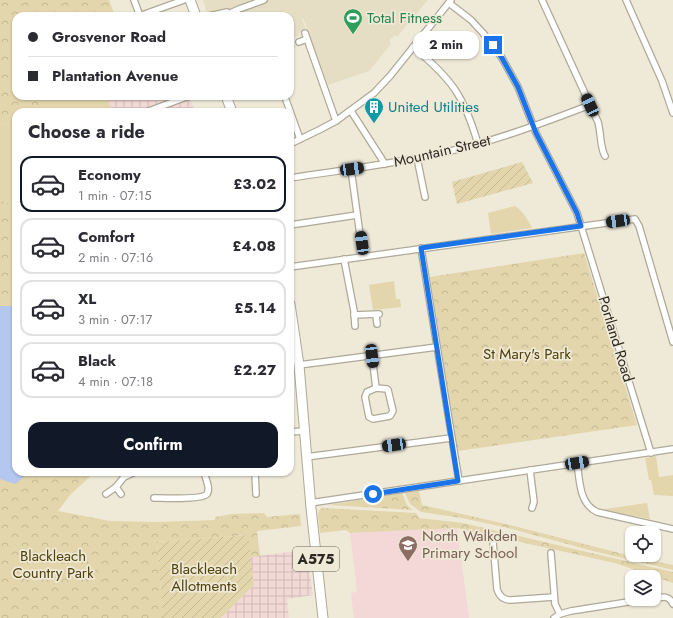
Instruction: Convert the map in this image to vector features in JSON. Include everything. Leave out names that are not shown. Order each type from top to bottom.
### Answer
[{"type":"main road","points":[[190,0],[194,12]]},
{"type":"main road","name":"A575","points":[[294,334],[323,618]]},
{"type":"street","points":[[134,0],[138,12]]},
{"type":"street","points":[[151,12],[184,0]]},
{"type":"street","points":[[233,12],[264,0]]},
{"type":"street","points":[[542,0],[600,128],[603,152],[605,156]]},
{"type":"street","points":[[626,0],[662,81],[673,113]]},
{"type":"street","points":[[294,142],[336,121],[366,100],[382,85],[450,1]]},
{"type":"street","name":"Portland Road","points":[[450,1],[479,29],[502,58],[518,87],[533,127],[577,213],[650,453]]},
{"type":"street","points":[[226,12],[239,9]]},
{"type":"street","points":[[299,42],[306,36],[336,121]]},
{"type":"street","points":[[413,47],[440,70],[458,93],[471,121],[478,144]]},
{"type":"street","points":[[157,108],[178,100]]},
{"type":"street","points":[[286,100],[286,108]]},
{"type":"street","name":"Mountain Street","points":[[294,177],[385,164],[478,144],[533,127],[590,105]]},
{"type":"street","points":[[351,111],[385,164]]},
{"type":"street","points":[[294,126],[300,139]]},
{"type":"street","points":[[417,158],[425,197]]},
{"type":"street","points":[[351,169],[364,257]]},
{"type":"street","points":[[294,224],[357,215]]},
{"type":"street","points":[[294,266],[635,219],[639,226],[673,342]]},
{"type":"street","points":[[421,248],[458,481]]},
{"type":"street","points":[[344,259],[355,326]]},
{"type":"street","points":[[354,315],[378,315],[377,324]]},
{"type":"street","points":[[298,365],[437,347]]},
{"type":"street","points":[[372,356],[376,388]]},
{"type":"street","points":[[376,388],[388,390],[393,411],[390,416],[373,419],[369,417],[365,397],[367,392],[376,388]]},
{"type":"street","points":[[294,432],[304,431]]},
{"type":"street","points":[[306,457],[451,438]]},
{"type":"street","points":[[311,506],[458,481],[673,449]]},
{"type":"street","points":[[577,463],[583,498],[588,507],[597,512],[673,529]]},
{"type":"street","points":[[530,470],[534,502],[532,508]]},
{"type":"street","points":[[106,494],[116,488],[126,476]]},
{"type":"street","points":[[205,476],[208,485],[207,494]]},
{"type":"street","points":[[255,476],[257,494]]},
{"type":"street","points":[[116,488],[121,494]]},
{"type":"street","points":[[165,491],[165,498]]},
{"type":"street","points":[[154,498],[197,497],[207,494],[212,497]]},
{"type":"street","points":[[495,545],[497,589],[503,598],[511,600],[554,597]]},
{"type":"street","points":[[553,556],[554,597],[555,604],[560,614]]},
{"type":"street","points":[[661,598],[668,597],[671,599],[673,604]]},
{"type":"street","points":[[554,618],[560,614],[571,611],[625,602]]},
{"type":"shaded area","points":[[203,0],[428,0],[397,37],[395,35],[389,41],[391,44],[369,71],[328,85],[303,18],[302,19],[306,30],[298,33],[299,36],[294,38],[294,12],[207,12]]},
{"type":"shaded area","points":[[108,100],[190,100],[194,108],[110,108]]},
{"type":"shaded area","name":"North Walkden Primary School","points":[[457,528],[469,618],[354,618],[351,593],[357,592],[350,533]]},
{"type":"shaded area","points":[[304,550],[306,560],[308,562],[313,595],[287,599],[289,618],[221,618],[254,585],[250,557]]},
{"type":"green space","points":[[0,0],[109,0],[114,12],[12,12],[12,100],[39,100],[41,108],[12,108],[12,122],[0,126]]},
{"type":"green space","points":[[39,100],[108,100],[110,108],[40,108]]},
{"type":"green space","points":[[12,122],[12,205],[2,201],[0,198],[0,126]]},
{"type":"green space","points":[[522,162],[533,183],[457,204],[452,182]]},
{"type":"green space","name":"Blackleach Country Park","points":[[0,198],[2,201],[12,205],[12,476],[91,476],[70,495],[58,511],[110,521],[156,522],[215,520],[215,517],[232,514],[264,513],[267,517],[300,514],[301,526],[257,531],[260,556],[250,557],[247,535],[157,542],[163,618],[0,618]]},
{"type":"green space","points":[[515,206],[523,213],[532,228],[491,234],[488,213]]},
{"type":"green space","name":"St Mary's Park","points":[[584,253],[637,425],[458,451],[430,277]]},
{"type":"green space","points":[[394,281],[396,299],[400,299],[401,307],[373,310],[369,285]]},
{"type":"green space","points":[[656,456],[659,477],[673,475],[673,496],[654,495],[651,480],[649,480],[645,458]]},
{"type":"green space","points":[[419,491],[422,505],[506,524],[625,554],[625,559],[504,527],[462,518],[421,512],[410,504],[405,493]]},
{"type":"green space","points":[[402,493],[407,505],[413,510],[329,505]]},
{"type":"green space","points":[[647,503],[650,519],[605,510],[605,509]]},
{"type":"green space","points":[[320,509],[416,513],[419,518],[463,523],[673,572],[673,583],[661,579],[661,570],[635,570],[615,563],[457,528],[350,533],[346,530],[320,533],[318,514]]},
{"type":"green space","name":"Blackleach Allotments","points":[[248,535],[254,585],[221,618],[163,618],[157,542]]},
{"type":"green space","points":[[639,562],[659,562],[673,565],[673,570]]},
{"type":"water","points":[[0,306],[12,306],[12,476],[25,476],[15,484],[0,479]]},
{"type":"place","name":"Total Fitness","points":[[353,35]]},
{"type":"place","name":"United Utilities","points":[[374,124]]},
{"type":"place","name":"North Walkden Primary School","points":[[408,562]]},
{"type":"route","points":[[373,494],[458,481],[421,248],[581,226],[577,213],[536,133],[518,87],[510,71],[493,45]]}]
